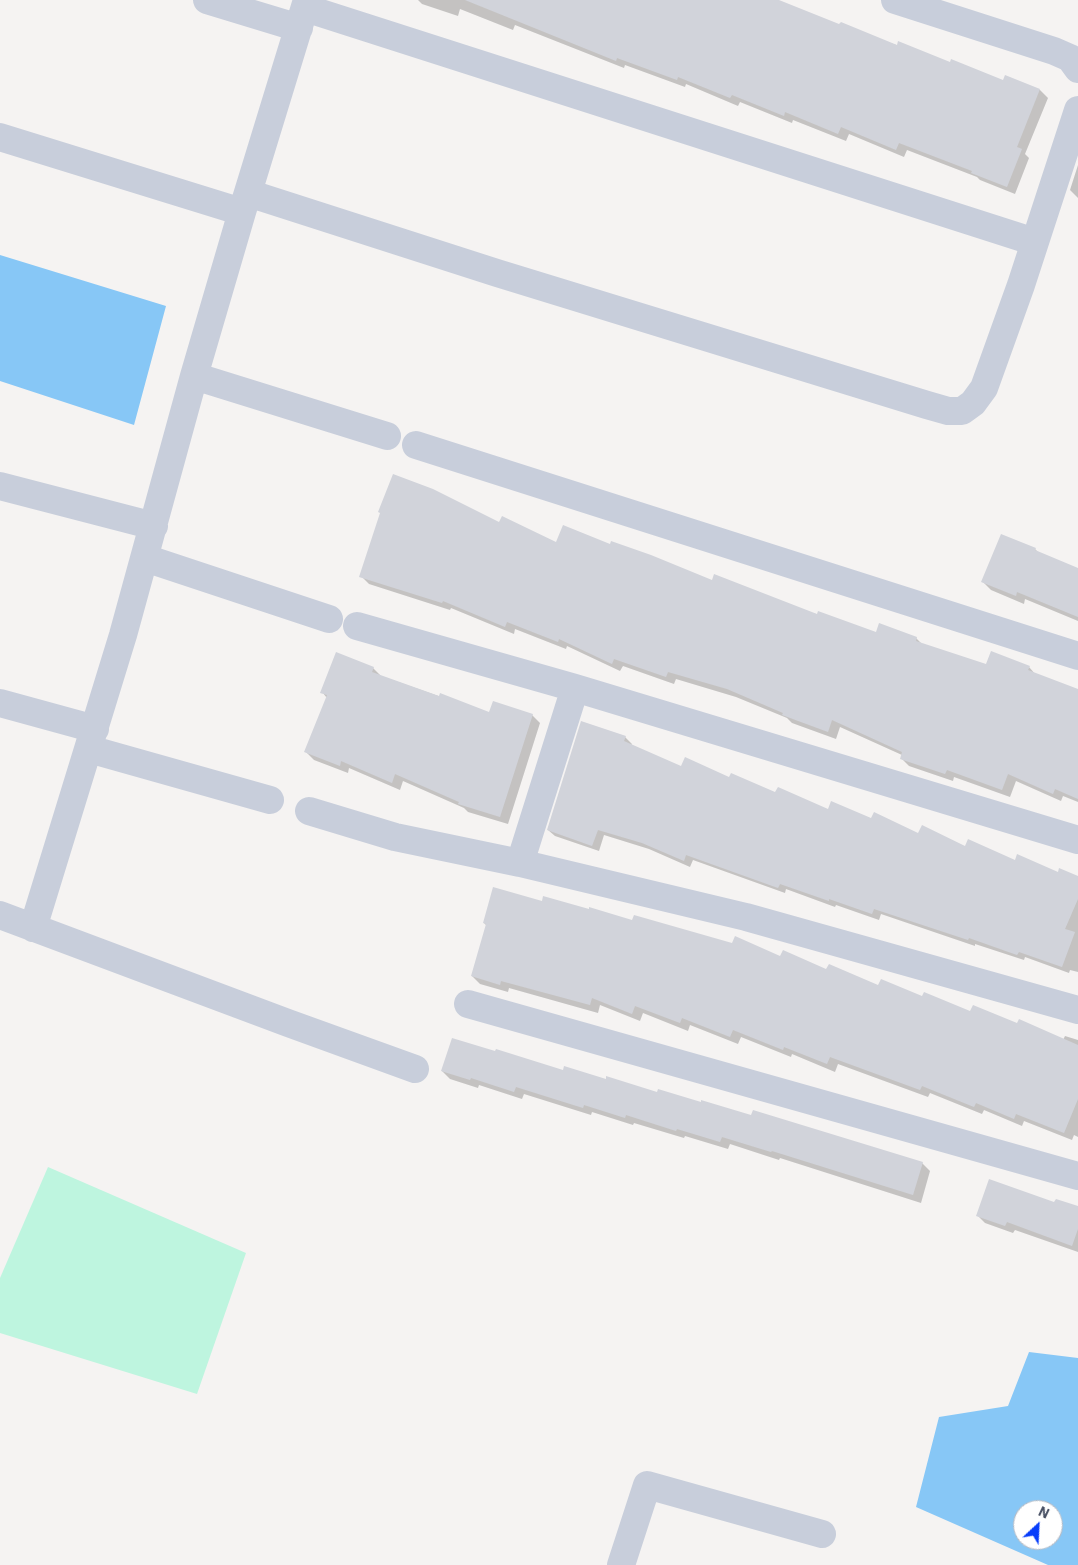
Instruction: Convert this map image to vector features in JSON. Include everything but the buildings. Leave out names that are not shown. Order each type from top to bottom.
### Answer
[{"type":"street","points":[[207,0],[304,12],[1035,242]]},
{"type":"street","points":[[895,0],[1054,50],[1070,58],[1078,69]]},
{"type":"street","points":[[33,928],[92,739],[154,526],[194,376],[245,202],[304,12]]},
{"type":"street","points":[[0,137],[245,202],[497,273],[948,411],[962,411],[973,403],[984,388],[1035,242],[1078,110]]},
{"type":"street","points":[[194,376],[387,436]]},
{"type":"street","points":[[416,445],[1078,656]]},
{"type":"street","points":[[0,486],[154,526]]},
{"type":"street","points":[[145,558],[329,619]]},
{"type":"street","points":[[357,626],[575,688],[1078,840]]},
{"type":"street","points":[[520,863],[575,688]]},
{"type":"street","points":[[0,703],[92,739],[270,800]]},
{"type":"street","points":[[308,811],[395,836],[520,863],[746,918],[1078,1010]]},
{"type":"street","points":[[0,915],[416,1069]]},
{"type":"street","points":[[468,1004],[1078,1176]]},
{"type":"street","points":[[621,1565],[647,1485],[822,1534]]},
{"type":"green space","points":[[48,1167],[246,1253],[197,1394],[0,1333],[0,1278]]},
{"type":"water","points":[[0,255],[166,306],[134,425],[0,381]]},
{"type":"water","points":[[1029,1352],[1078,1358],[1078,1565],[1048,1565],[1014,1550],[1063,1550],[1063,1500],[1013,1500],[1013,1550],[916,1507],[939,1417],[1008,1406]]}]
